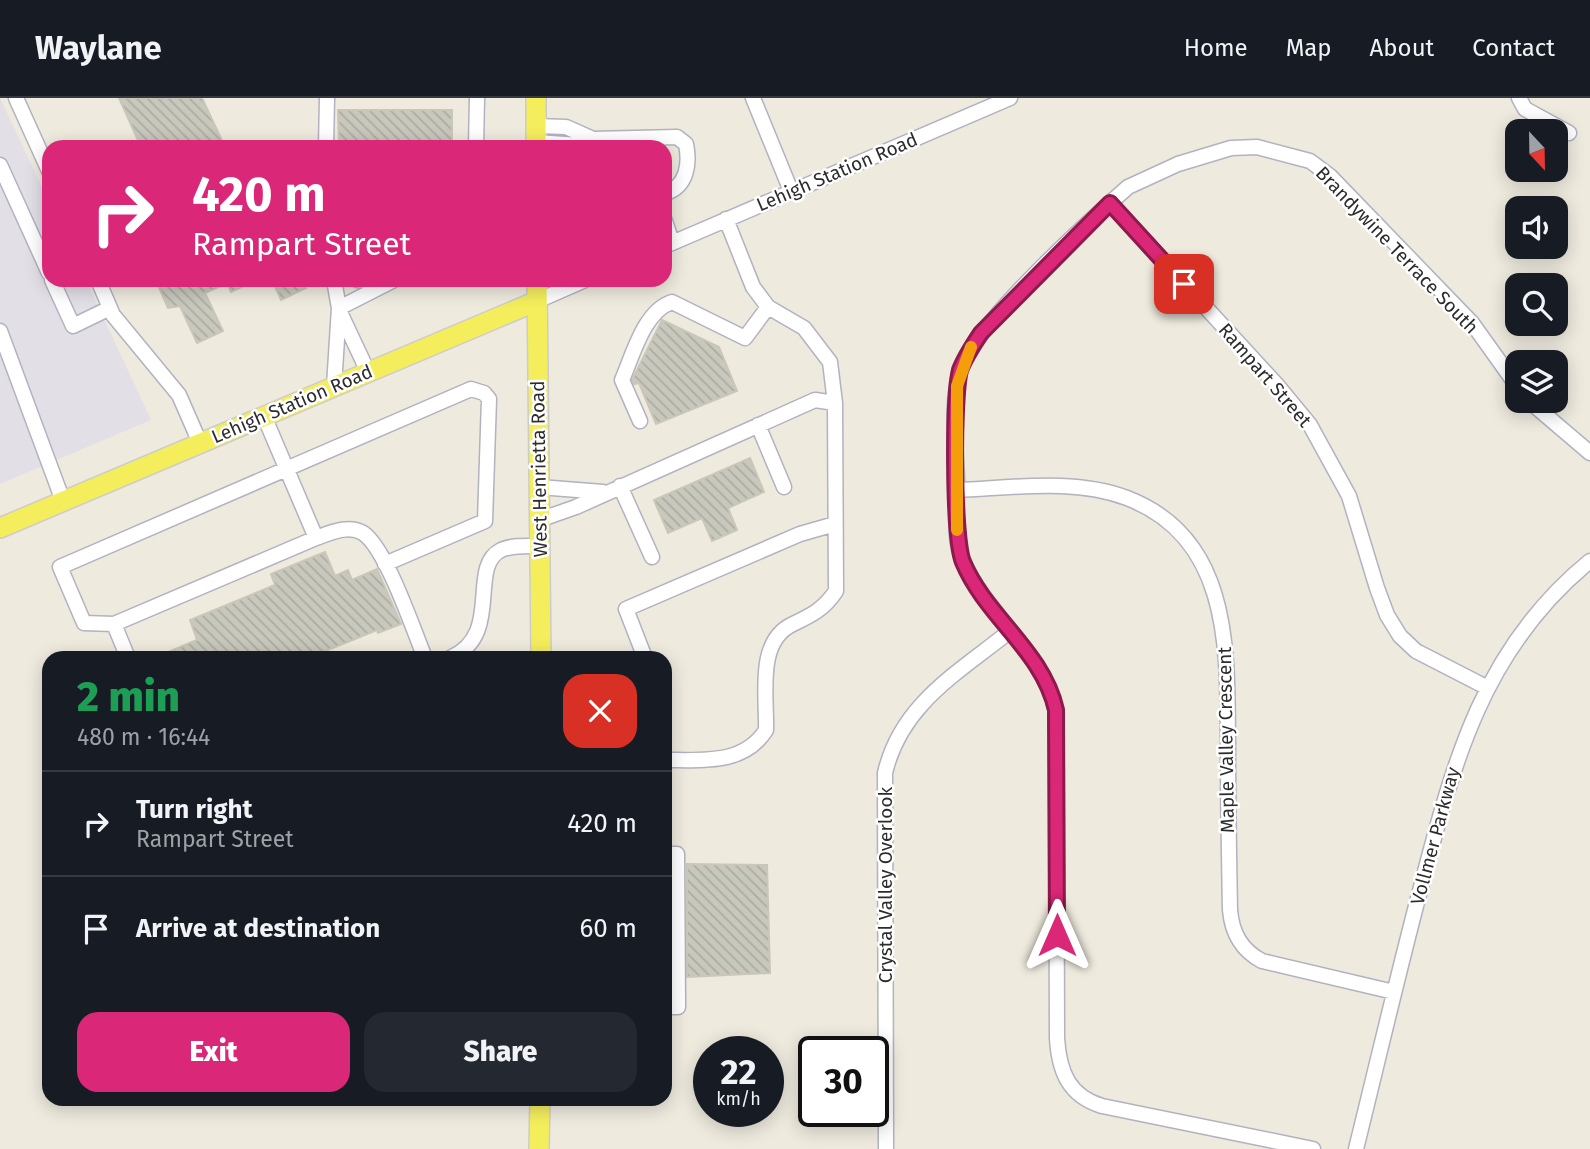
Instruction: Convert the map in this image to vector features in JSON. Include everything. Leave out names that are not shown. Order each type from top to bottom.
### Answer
[{"type":"main road","points":[[536,98],[536,138]]},
{"type":"main road","name":"West Henrietta Road","points":[[537,287],[541,651]]},
{"type":"main road","name":"Lehigh Station Road","points":[[0,528],[537,301]]},
{"type":"main road","points":[[539,1149],[540,1106]]},
{"type":"street","points":[[16,98],[42,156]]},
{"type":"street","points":[[326,140],[327,98]]},
{"type":"street","points":[[476,140],[477,98]]},
{"type":"street","points":[[753,98],[791,191]]},
{"type":"street","name":"Lehigh Station Road","points":[[672,243],[1010,98]]},
{"type":"street","points":[[1519,98],[1525,109],[1569,133]]},
{"type":"street","points":[[536,138],[566,127],[588,140]]},
{"type":"street","points":[[643,140],[677,138],[688,150],[687,170],[677,188],[672,190]]},
{"type":"street","name":"Brandywine Terrace South","points":[[1312,1149],[1102,1106],[1085,1101],[1065,1079],[1058,1038],[1056,710],[1046,679],[963,563],[956,518],[957,386],[969,351],[981,333],[1128,187],[1152,174],[1203,155],[1231,148],[1256,147],[1294,154],[1310,161],[1330,176],[1472,323],[1505,369]]},
{"type":"street","points":[[0,165],[42,258]]},
{"type":"street","name":"Rampart Street","points":[[1110,203],[1287,395],[1310,425],[1349,496],[1383,606],[1400,636],[1416,651],[1486,687]]},
{"type":"street","points":[[672,760],[709,760],[736,756],[759,741],[766,730],[768,650],[777,636],[791,625],[812,617],[828,603],[836,591],[835,403],[830,362],[804,328],[768,307],[753,286],[726,219]]},
{"type":"street","points":[[55,287],[73,326],[110,308]]},
{"type":"street","points":[[101,287],[110,308],[179,396],[200,443]]},
{"type":"street","points":[[334,386],[339,308],[335,287]]},
{"type":"street","name":"Lehigh Station Road","points":[[537,301],[568,287]]},
{"type":"street","points":[[339,308],[377,288]]},
{"type":"street","points":[[640,421],[622,380],[651,316],[662,305],[672,302],[745,338],[768,307]]},
{"type":"street","points":[[339,308],[368,372]]},
{"type":"street","points":[[0,331],[63,501]]},
{"type":"street","points":[[385,564],[485,521],[489,400],[484,393],[471,389],[60,567],[84,622],[114,624],[339,529],[361,531],[377,546],[422,651]]},
{"type":"street","points":[[539,520],[576,507],[815,400],[835,403]]},
{"type":"street","points":[[1543,413],[1590,453]]},
{"type":"street","points":[[264,416],[316,538]]},
{"type":"street","points":[[758,425],[784,487]]},
{"type":"street","points":[[620,486],[652,557]]},
{"type":"street","points":[[539,487],[605,492]]},
{"type":"street","name":"Maple Valley Crescent","points":[[957,490],[1055,487],[1103,491],[1148,507],[1168,520],[1186,538],[1212,584],[1225,646],[1230,910],[1234,933],[1246,950],[1262,961],[1394,992]]},
{"type":"street","points":[[642,651],[626,610],[800,534],[835,524]]},
{"type":"street","points":[[467,651],[478,631],[486,568],[494,555],[513,547],[539,546]]},
{"type":"street","name":"Vollmer Parkway","points":[[1356,1149],[1455,761],[1486,687],[1541,610],[1590,561]]},
{"type":"street","points":[[114,624],[125,651]]},
{"type":"street","name":"Crystal Valley Overlook","points":[[886,1149],[885,773],[890,751],[911,714],[1010,631]]},
{"type":"street","points":[[672,854],[677,854],[678,1007],[672,1007]]},
{"type":"shaded area","points":[[0,98],[42,187],[42,287],[89,287],[151,420],[0,484]]},
{"type":"building","points":[[119,98],[202,98],[222,140],[138,140]]},
{"type":"building","points":[[338,110],[452,110],[452,140],[339,140]]},
{"type":"building","points":[[159,287],[218,287],[205,293],[223,331],[197,343],[180,306],[168,308]]},
{"type":"building","points":[[229,287],[242,287],[231,292]]},
{"type":"building","points":[[275,287],[306,287],[306,288],[281,300]]},
{"type":"building","points":[[662,320],[719,347],[737,391],[656,424],[639,383],[634,384],[632,380]]},
{"type":"building","points":[[750,458],[764,492],[728,508],[737,530],[712,541],[702,518],[668,533],[654,500]]},
{"type":"building","points":[[325,552],[335,576],[348,570],[352,580],[377,569],[401,624],[378,633],[377,630],[325,651],[171,651],[197,640],[190,620],[275,585],[271,574]]},
{"type":"building","points":[[687,864],[767,865],[770,973],[687,977]]},
{"type":"slow traffic","points":[[957,530],[957,386],[971,347]]},
{"type":"route","points":[[1057,935],[1056,710],[1046,679],[984,597],[963,563],[956,518],[957,386],[969,351],[981,333],[1110,203],[1184,284]]}]
